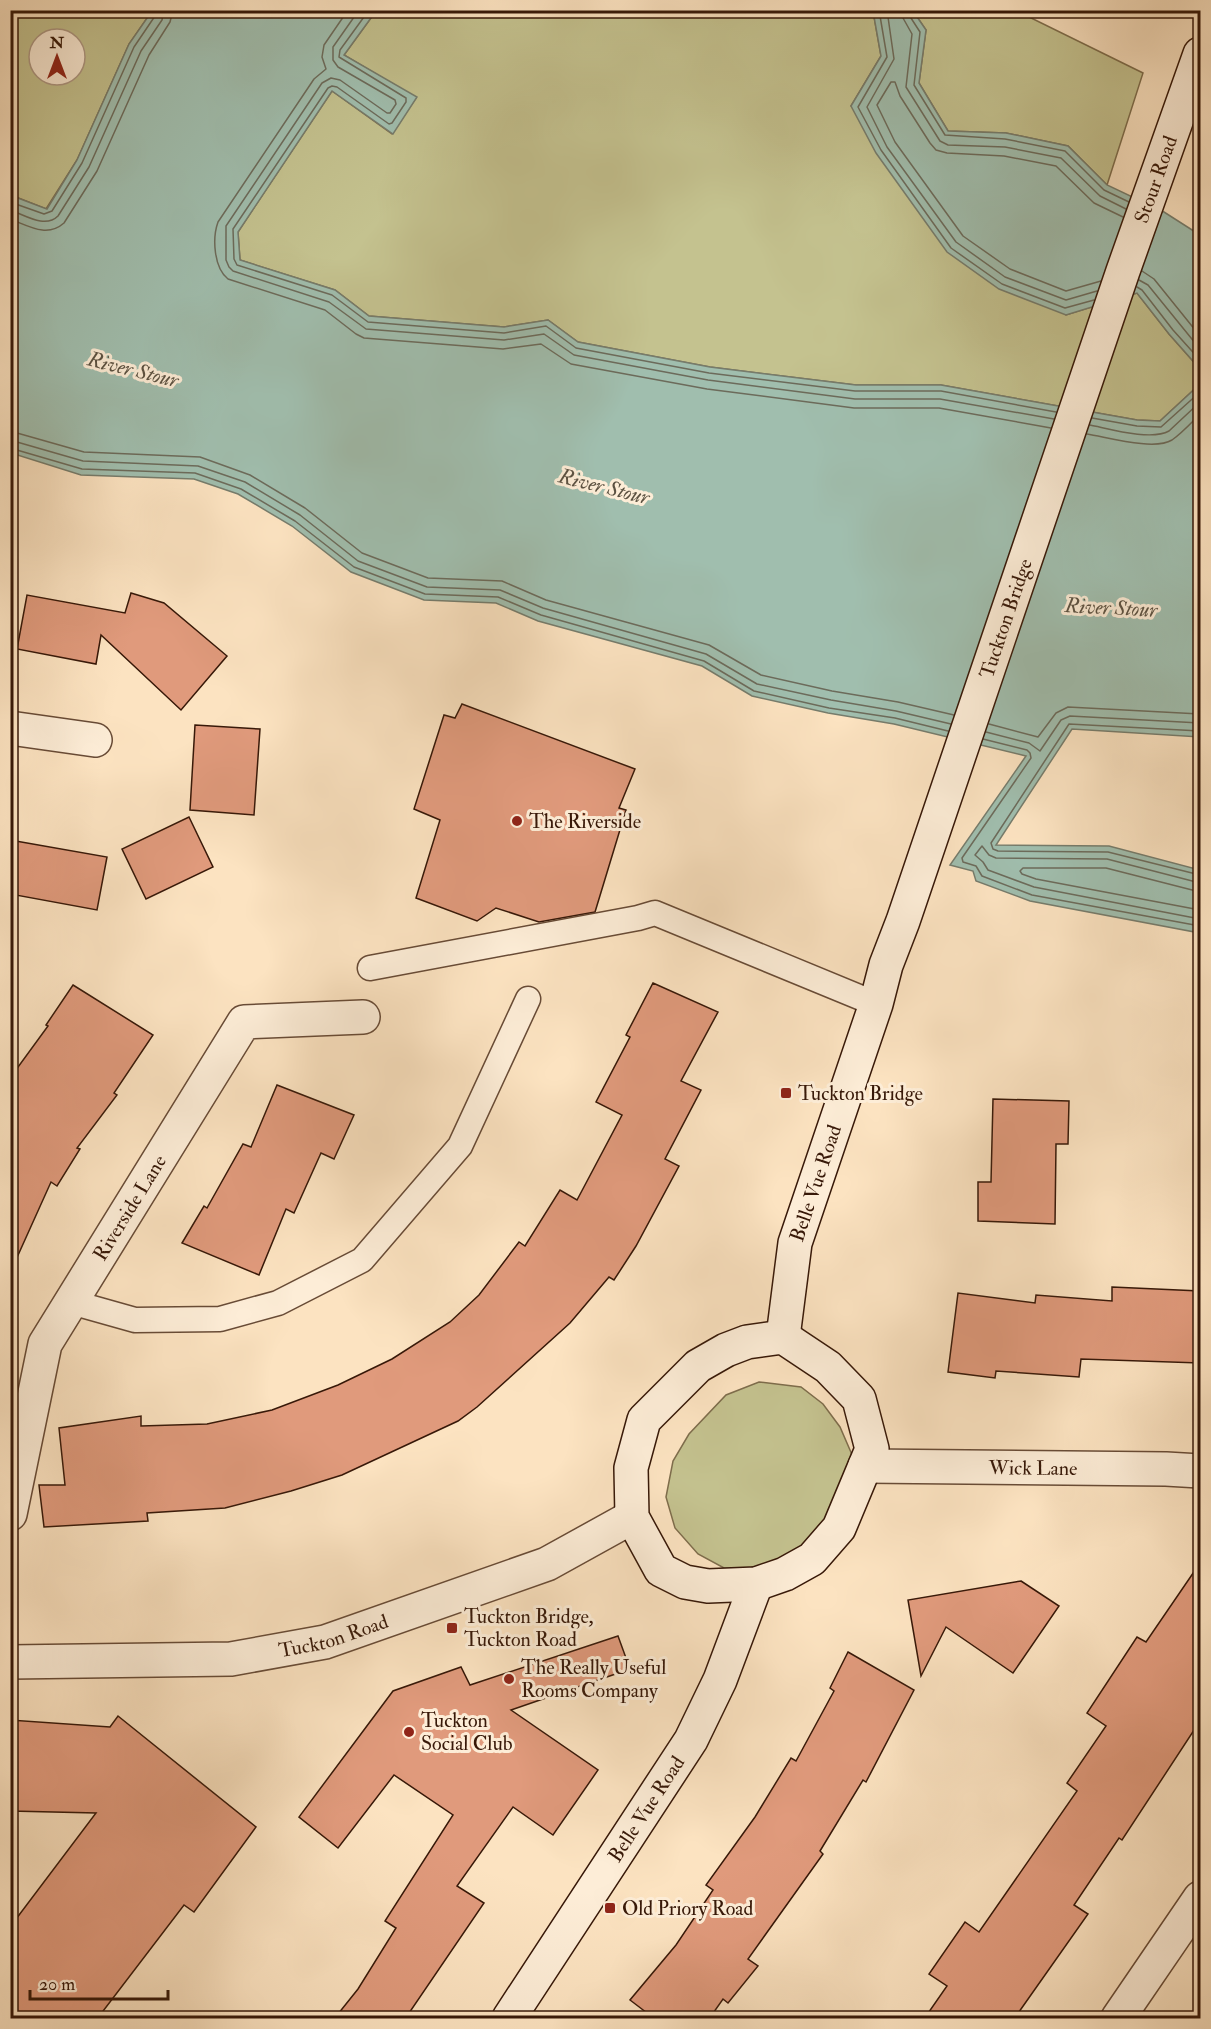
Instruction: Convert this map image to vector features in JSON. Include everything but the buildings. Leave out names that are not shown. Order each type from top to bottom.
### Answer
[{"type":"main road","name":"Stour Road","points":[[1123,271],[1200,54]]},
{"type":"main road","name":"Tuckton Bridge","points":[[886,965],[903,921],[1123,271]]},
{"type":"main road","points":[[10,728],[95,740]]},
{"type":"main road","name":"Belle Vue Road","points":[[783,1337],[795,1243],[876,1004],[886,965]]},
{"type":"main road","name":"Riverside Lane","points":[[10,1514],[18,1433],[45,1344],[244,1022],[363,1017]]},
{"type":"main road","points":[[783,1337],[828,1367],[860,1399],[872,1449],[839,1528],[812,1559],[785,1574],[756,1584],[708,1586],[685,1582],[662,1570],[632,1517],[631,1468],[644,1420],[698,1366],[726,1350],[747,1342],[783,1337]]},
{"type":"main road","name":"Wick Lane","points":[[865,1466],[1200,1471]]},
{"type":"main road","name":"Tuckton Road","points":[[10,1662],[231,1659],[325,1642],[547,1564],[632,1517]]},
{"type":"main road","name":"Belle Vue Road","points":[[509,2019],[691,1740],[720,1680],[756,1584]]},
{"type":"main road","points":[[1118,2019],[1200,1898]]},
{"type":"lane","points":[[370,968],[626,921],[655,913],[876,1004]]},
{"type":"lane","points":[[71,1302],[135,1320],[220,1319],[278,1303],[362,1260],[460,1146],[528,999]]},
{"type":"shaded area","points":[[10,11],[152,11],[129,44],[77,160],[46,209],[11,195]]},
{"type":"shaded area","points":[[376,11],[873,11],[881,56],[851,106],[1066,315],[1137,293],[1200,369],[1200,384],[1160,421],[1137,420],[941,385],[856,385],[710,367],[578,342],[548,320],[504,327],[369,316],[335,290],[240,260],[238,232],[332,91],[392,134],[416,98],[344,55]]},
{"type":"shaded area","points":[[913,11],[1017,11],[1143,73],[1107,185],[1068,146],[1006,133],[948,131],[919,83],[926,30]]},
{"type":"shaded area","points":[[759,1382],[801,1387],[823,1404],[840,1427],[853,1457],[842,1496],[818,1532],[791,1559],[754,1569],[724,1568],[698,1554],[675,1528],[666,1497],[673,1461],[689,1434],[726,1395]]},
{"type":"water","name":"River Stour","points":[[152,11],[376,11],[344,55],[417,97],[393,134],[332,91],[238,232],[240,260],[335,290],[369,316],[504,327],[548,320],[578,342],[710,367],[856,385],[941,385],[1137,420],[1160,421],[1200,384],[1200,737],[1072,729],[996,845],[1109,846],[1200,870],[1200,933],[1030,901],[976,881],[973,871],[950,865],[1026,756],[894,724],[828,713],[752,696],[702,666],[538,621],[496,603],[424,600],[351,572],[292,526],[238,494],[194,479],[81,475],[11,453],[10,195],[47,209],[77,160],[129,44]]},
{"type":"water","points":[[873,11],[913,11],[926,30],[919,83],[948,131],[1006,133],[1068,146],[1107,185],[1164,212],[1200,235],[1200,369],[1137,293],[1066,315],[999,289],[947,252],[876,153],[851,106],[881,56]]},
{"type":"place","name":"The Riverside","points":[[517,821]]},
{"type":"place","name":"Tuckton Bridge","points":[[786,1093]]},
{"type":"place","name":"Tuckton Bridge, Tuckton Road","points":[[452,1628]]},
{"type":"place","name":"The Really Useful Rooms Company","points":[[509,1679]]},
{"type":"place","name":"Tuckton Social Club","points":[[409,1732]]},
{"type":"place","name":"Old Priory Road","points":[[610,1908]]}]
